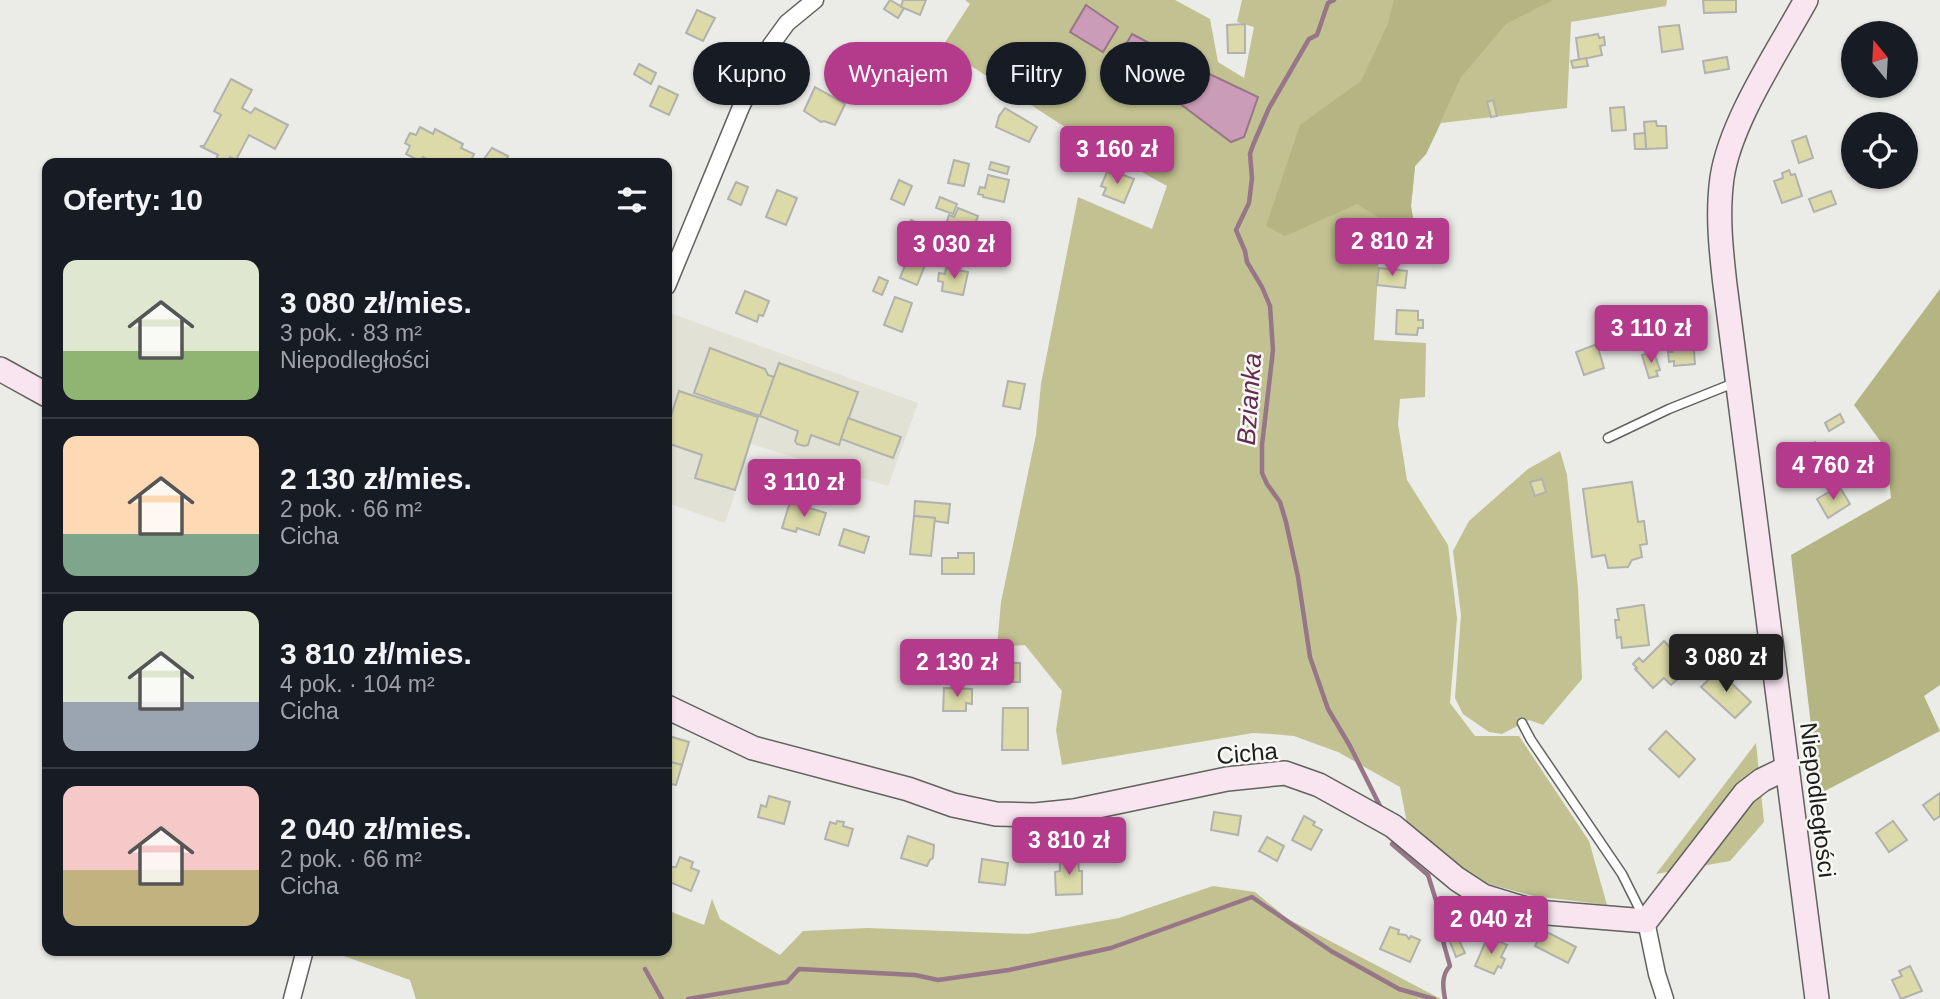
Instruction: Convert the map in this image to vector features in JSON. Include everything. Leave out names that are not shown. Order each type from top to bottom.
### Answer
[{"type":"street","points":[[672,274],[741,107],[771,45],[788,23],[815,0]]},
{"type":"street","name":"Niepodległości","points":[[1806,0],[1735,133],[1722,176],[1719,203],[1737,382],[1817,999]]},
{"type":"street","points":[[0,369],[42,392]]},
{"type":"street","name":"Cicha","points":[[672,708],[753,748],[908,789],[953,805],[996,814],[1035,815],[1074,811],[1214,781],[1285,773],[1319,785],[1393,826],[1457,879],[1483,896],[1536,912],[1646,921]]},
{"type":"street","points":[[1665,999],[1646,921],[1745,793],[1762,780],[1787,768]]},
{"type":"street","points":[[292,999],[303,956]]},
{"type":"lane","points":[[1608,438],[1669,409],[1737,382]]},
{"type":"lane","points":[[1522,723],[1622,874],[1646,921]]},
{"type":"shaded area","points":[[1086,5],[1118,27],[1109,42],[1100,42],[1100,50],[1070,32]]},
{"type":"shaded area","points":[[1132,34],[1147,42],[1127,42]]},
{"type":"shaded area","points":[[1210,74],[1258,97],[1244,137],[1231,142],[1182,105],[1210,105]]},
{"type":"shaded area","points":[[672,314],[918,403],[888,486],[751,444],[725,523],[672,505]]},
{"type":"green space","points":[[965,0],[1175,0],[1210,19],[1218,62],[1244,78],[1254,27],[1237,22],[1242,0],[1667,0],[1666,6],[1571,22],[1567,108],[1441,123],[1426,154],[1415,166],[1411,206],[1415,231],[1381,220],[1374,340],[1426,343],[1425,397],[1400,399],[1398,424],[1407,480],[1448,545],[1457,618],[1450,703],[1475,736],[1519,736],[1589,841],[1607,905],[1534,896],[1481,882],[1407,823],[1400,787],[1338,752],[1294,736],[1253,733],[1062,765],[1056,730],[1062,691],[1025,645],[997,647],[1001,602],[1036,435],[1041,384],[1078,197],[1152,229],[1167,186],[1091,144],[1031,105],[1086,105],[1086,42],[986,42],[986,76],[972,67],[972,42],[945,42],[970,4]]},
{"type":"green space","points":[[1394,0],[1553,0],[1506,24],[1461,77],[1426,154],[1415,166],[1411,206],[1415,231],[1381,219],[1357,204],[1285,236],[1266,226],[1300,125],[1361,81],[1387,26]]},
{"type":"green space","points":[[1940,289],[1940,685],[1924,696],[1940,731],[1819,794],[1791,555],[1891,498],[1886,449],[1854,405]]},
{"type":"green space","points":[[1560,451],[1567,475],[1578,588],[1582,679],[1543,725],[1529,720],[1502,734],[1489,732],[1463,714],[1455,698],[1461,615],[1453,551],[1469,521],[1528,469]]},
{"type":"green space","points":[[1756,743],[1764,822],[1730,861],[1656,874]]},
{"type":"green space","points":[[1213,886],[1255,892],[1288,919],[1441,999],[416,999],[410,980],[344,956],[672,956],[672,912],[704,925],[712,899],[720,919],[780,955],[803,931],[867,928],[1028,934],[1119,918]]},
{"type":"building","points":[[890,0],[904,8],[898,18],[884,9]]},
{"type":"building","points":[[903,0],[926,0],[920,15],[901,7]]},
{"type":"building","points":[[1703,0],[1736,0],[1736,12],[1704,13]]},
{"type":"building","points":[[697,10],[715,18],[703,41],[686,33]]},
{"type":"building","points":[[1245,24],[1245,53],[1228,53],[1227,25]]},
{"type":"building","points":[[1679,25],[1683,49],[1662,52],[1659,27]]},
{"type":"building","points":[[1598,34],[1599,38],[1604,37],[1605,45],[1600,46],[1602,55],[1579,60],[1576,38]]},
{"type":"building","points":[[1727,57],[1729,69],[1705,73],[1703,61]]},
{"type":"building","points":[[1586,58],[1588,66],[1573,68],[1571,61]]},
{"type":"building","points":[[639,64],[656,73],[651,84],[634,74]]},
{"type":"building","points":[[231,79],[252,90],[242,108],[251,113],[255,108],[288,125],[275,149],[249,135],[237,158],[216,158],[218,155],[200,146],[204,146],[221,115],[214,111]]},
{"type":"building","points":[[659,86],[678,95],[669,115],[650,106]]},
{"type":"building","points":[[815,87],[824,92],[824,105],[845,105],[835,125],[821,122],[804,111],[807,105],[810,105]]},
{"type":"building","points":[[1493,100],[1497,116],[1491,117],[1487,102]]},
{"type":"building","points":[[1624,107],[1626,130],[1612,131],[1610,108]]},
{"type":"building","points":[[1005,108],[1037,127],[1029,142],[996,127]]},
{"type":"building","points":[[1656,121],[1657,126],[1666,126],[1667,148],[1646,149],[1644,122]]},
{"type":"building","points":[[420,127],[433,134],[435,129],[463,144],[461,148],[474,154],[472,158],[414,158],[406,154],[410,146],[405,143],[410,133],[416,135]]},
{"type":"building","points":[[1645,133],[1646,149],[1635,149],[1634,134]]},
{"type":"building","points":[[1806,136],[1813,158],[1799,163],[1792,141]]},
{"type":"building","points":[[1073,143],[1090,150],[1084,162],[1068,156]]},
{"type":"building","points":[[492,148],[508,156],[507,158],[485,158]]},
{"type":"building","points":[[1090,150],[1106,157],[1100,170],[1084,162]]},
{"type":"building","points":[[954,160],[969,164],[964,186],[948,183]]},
{"type":"building","points":[[991,162],[1009,167],[1007,174],[989,169]]},
{"type":"building","points":[[1789,170],[1791,175],[1795,174],[1802,196],[1782,203],[1774,181],[1783,178],[1782,173]]},
{"type":"building","points":[[1113,171],[1134,179],[1124,203],[1103,195],[1106,188],[1101,186],[1107,172],[1112,174]]},
{"type":"building","points":[[988,175],[1009,180],[1004,202],[978,194],[980,187],[985,188]]},
{"type":"building","points":[[899,180],[912,186],[904,205],[891,199]]},
{"type":"building","points":[[736,182],[748,187],[741,205],[728,199]]},
{"type":"building","points":[[777,190],[797,198],[786,225],[766,217]]},
{"type":"building","points":[[1831,191],[1836,204],[1814,212],[1809,199]]},
{"type":"building","points":[[940,197],[957,204],[953,214],[936,208]]},
{"type":"building","points":[[958,208],[978,216],[969,239],[949,231],[952,224],[947,221],[949,215],[954,217]]},
{"type":"building","points":[[911,220],[922,225],[918,232],[908,228]]},
{"type":"building","points":[[963,245],[972,249],[968,258],[959,254]]},
{"type":"building","points":[[910,253],[927,260],[917,285],[900,278]]},
{"type":"building","points":[[946,268],[968,272],[963,295],[942,291],[943,282],[938,281],[939,273],[945,274]]},
{"type":"building","points":[[1379,268],[1407,271],[1405,288],[1377,285]]},
{"type":"building","points":[[879,277],[888,281],[882,295],[873,291]]},
{"type":"building","points":[[745,291],[769,301],[763,316],[759,315],[757,322],[736,313]]},
{"type":"building","points":[[895,297],[912,303],[902,332],[884,325]]},
{"type":"building","points":[[1397,310],[1418,311],[1418,320],[1423,320],[1423,328],[1418,328],[1417,335],[1396,334]]},
{"type":"building","points":[[1693,339],[1695,364],[1674,366],[1674,361],[1669,362],[1668,352],[1673,352],[1672,340]]},
{"type":"building","points":[[1597,344],[1604,368],[1584,375],[1576,352]]},
{"type":"building","points":[[710,348],[765,369],[768,375],[774,377],[760,416],[694,393]]},
{"type":"building","points":[[1654,352],[1660,370],[1656,371],[1658,376],[1649,378],[1642,355]]},
{"type":"building","points":[[779,363],[858,392],[839,445],[811,435],[808,445],[797,444],[795,441],[798,431],[760,416]]},
{"type":"building","points":[[1008,381],[1025,384],[1020,409],[1003,406]]},
{"type":"building","points":[[679,391],[758,417],[735,490],[695,478],[702,455],[672,445],[672,413]]},
{"type":"building","points":[[1840,414],[1844,422],[1829,431],[1825,423]]},
{"type":"building","points":[[848,418],[901,437],[893,458],[841,439]]},
{"type":"building","points":[[1815,442],[1818,447],[1822,444],[1830,457],[1808,469],[1798,451]]},
{"type":"building","points":[[1876,459],[1883,471],[1869,480],[1862,468]]},
{"type":"building","points":[[1542,479],[1546,492],[1535,496],[1530,482]]},
{"type":"building","points":[[1632,482],[1638,522],[1644,521],[1647,544],[1640,545],[1642,557],[1632,560],[1628,567],[1608,568],[1605,555],[1592,557],[1583,489]]},
{"type":"building","points":[[1839,486],[1850,504],[1828,518],[1817,499]]},
{"type":"building","points":[[915,501],[950,504],[948,523],[934,521],[935,518],[914,516]]},
{"type":"building","points":[[790,502],[826,513],[819,535],[797,528],[796,532],[782,528]]},
{"type":"building","points":[[914,516],[935,518],[931,556],[910,554]]},
{"type":"building","points":[[844,529],[869,537],[864,553],[839,545]]},
{"type":"building","points":[[958,553],[974,553],[974,574],[942,574],[942,558],[958,558]]},
{"type":"building","points":[[1644,605],[1649,645],[1622,648],[1621,637],[1617,638],[1617,609]]},
{"type":"building","points":[[1664,641],[1682,660],[1672,670],[1679,678],[1671,685],[1664,678],[1653,688],[1633,664],[1639,658],[1643,662]]},
{"type":"building","points":[[988,662],[1020,663],[1020,682],[988,682]]},
{"type":"building","points":[[1718,670],[1751,702],[1735,718],[1701,687]]},
{"type":"building","points":[[944,688],[972,689],[972,704],[966,703],[966,711],[943,711]]},
{"type":"building","points":[[1003,708],[1028,708],[1028,750],[1002,750]]},
{"type":"building","points":[[1666,731],[1695,759],[1679,777],[1649,749]]},
{"type":"building","points":[[672,737],[689,742],[682,765],[672,762]]},
{"type":"building","points":[[672,762],[682,765],[676,785],[672,784]]},
{"type":"building","points":[[1940,793],[1940,816],[1934,820],[1923,805]]},
{"type":"building","points":[[769,796],[790,802],[784,824],[758,817],[761,805],[766,807]]},
{"type":"building","points":[[1214,812],[1241,816],[1238,835],[1211,830]]},
{"type":"building","points":[[1304,816],[1322,830],[1311,850],[1292,840]]},
{"type":"building","points":[[837,821],[844,822],[843,826],[853,829],[848,846],[825,839],[830,822],[836,824]]},
{"type":"building","points":[[1893,821],[1907,840],[1889,852],[1876,833]]},
{"type":"building","points":[[908,836],[934,845],[933,858],[927,866],[901,858]]},
{"type":"building","points":[[1267,837],[1284,846],[1277,861],[1259,851]]},
{"type":"building","points":[[680,857],[693,862],[691,868],[699,871],[691,891],[672,883],[672,867],[676,867]]},
{"type":"building","points":[[1078,857],[1079,871],[1082,871],[1082,894],[1056,895],[1055,872],[1060,871],[1060,858]]},
{"type":"building","points":[[982,859],[1008,863],[1005,885],[979,882]]},
{"type":"building","points":[[1390,927],[1399,930],[1398,934],[1406,935],[1409,939],[1411,936],[1420,940],[1410,962],[1380,949]]},
{"type":"building","points":[[1543,930],[1576,947],[1568,963],[1535,946]]},
{"type":"building","points":[[1457,936],[1465,953],[1456,957],[1449,939]]},
{"type":"building","points":[[1488,936],[1507,945],[1501,957],[1505,959],[1501,968],[1498,966],[1494,974],[1475,966]]},
{"type":"building","points":[[1910,966],[1922,991],[1901,999],[1892,980],[1902,976],[1899,971]]},
{"type":"waterway","name":"Bzianka","points":[[1334,0],[1328,3],[1317,35],[1309,39],[1269,108],[1253,145],[1250,154],[1252,178],[1249,203],[1236,230],[1247,262],[1270,306],[1273,350],[1262,445],[1262,473],[1280,502],[1286,522],[1298,577],[1310,657],[1328,709],[1381,808]]},
{"type":"waterway","name":"Bzianka","points":[[1392,844],[1428,875],[1439,910],[1437,920],[1450,966],[1444,977],[1445,999]]},
{"type":"waterway","points":[[688,999],[787,982],[799,969],[915,975],[938,980],[1009,970],[1111,948],[1252,897],[1331,951],[1399,989],[1434,999]]},
{"type":"waterway","points":[[645,969],[662,999]]}]
